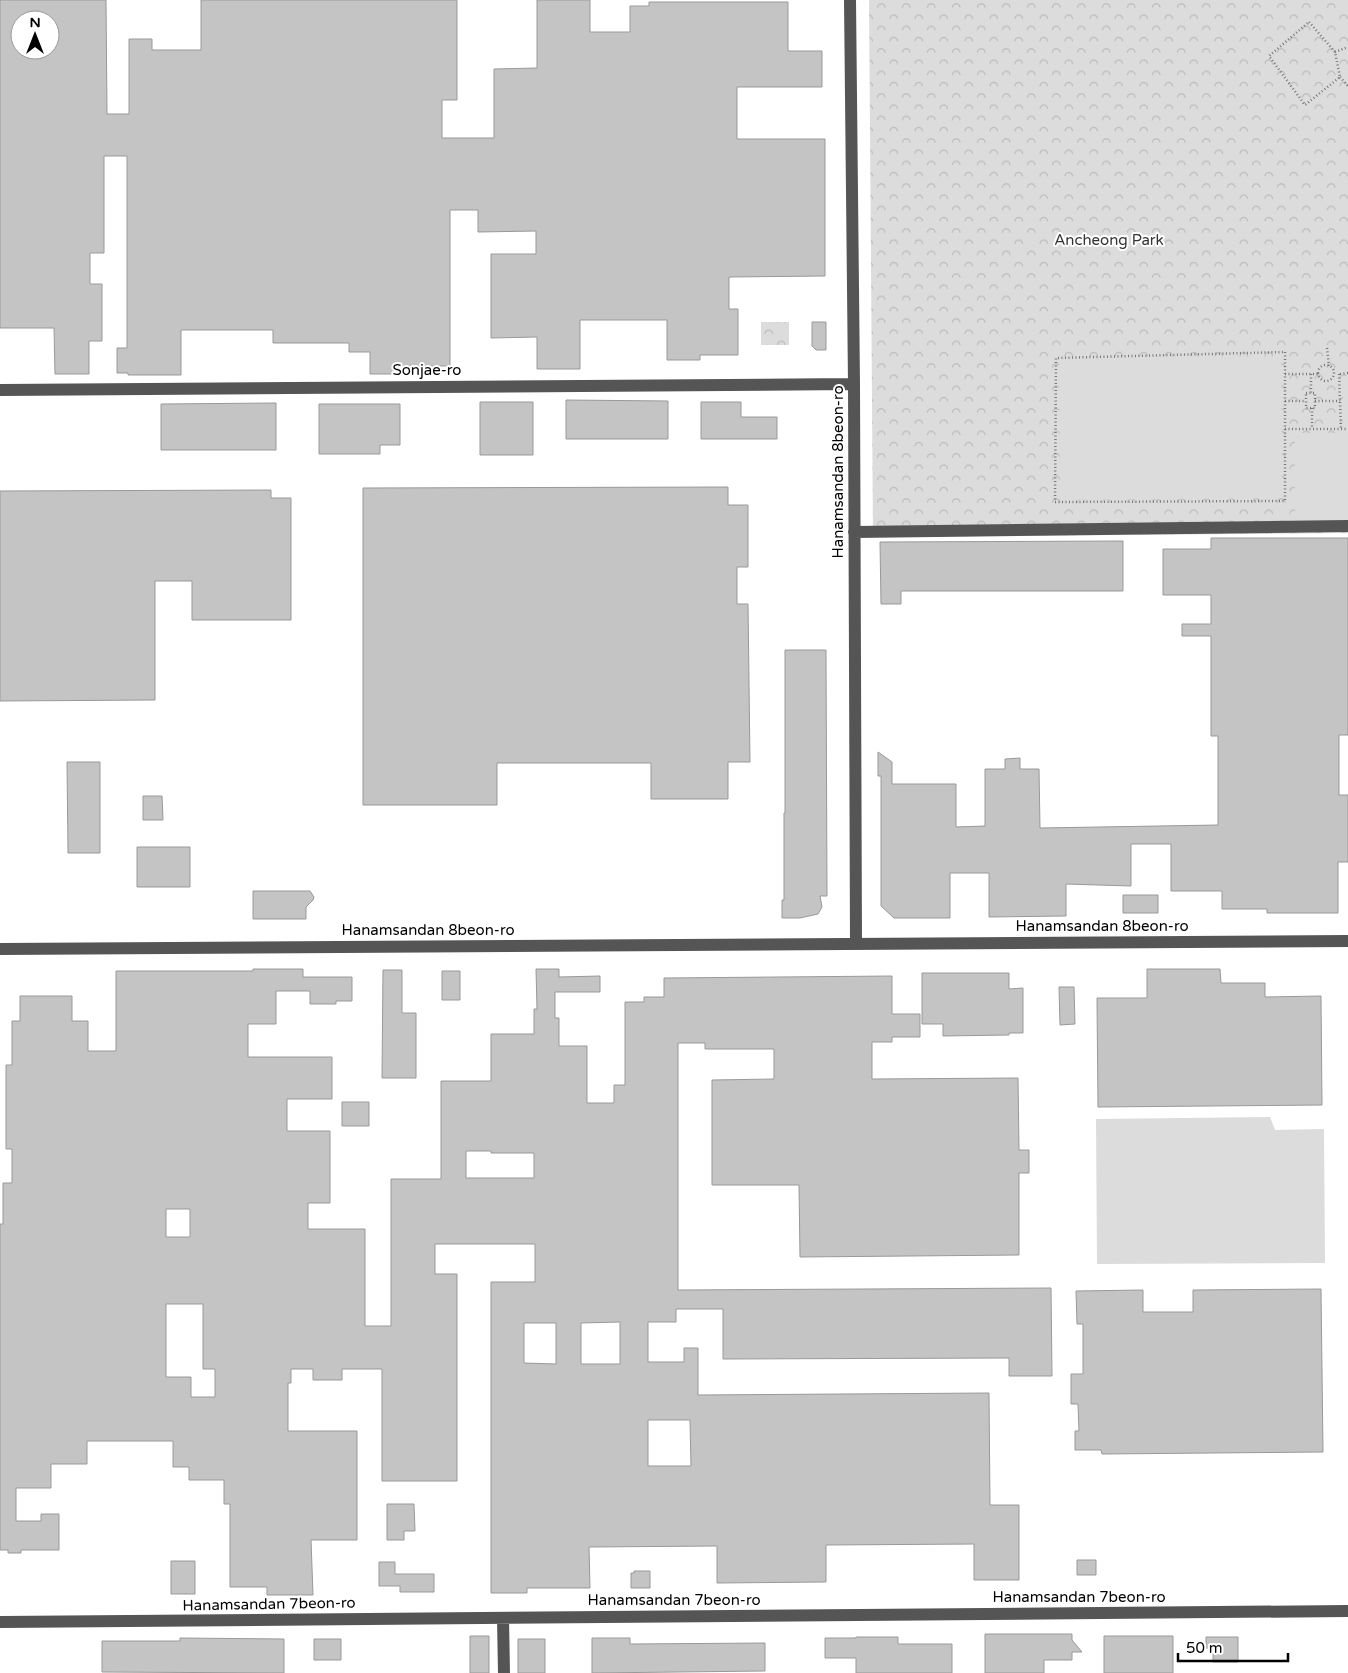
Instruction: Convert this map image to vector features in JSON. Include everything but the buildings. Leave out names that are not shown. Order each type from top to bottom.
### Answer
[{"type":"street","name":"Hanamsandan 8beon-ro","points":[[850,0],[854,384],[856,943]]},
{"type":"street","name":"Sonjae-ro","points":[[0,390],[854,384]]},
{"type":"street","points":[[854,532],[1348,526]]},
{"type":"street","name":"Hanamsandan 8beon-ro","points":[[0,949],[1348,941]]},
{"type":"street","name":"Hanamsandan 7beon-ro","points":[[0,1622],[1348,1611]]},
{"type":"street","points":[[503,1618],[504,1673]]},
{"type":"path","points":[[1340,77],[1305,104],[1269,56],[1309,22],[1335,52],[1340,77],[1348,86]]},
{"type":"path","points":[[1335,52],[1348,47]]},
{"type":"path","points":[[1328,348],[1329,366],[1334,374]]},
{"type":"path","points":[[1285,352],[1285,401],[1285,501],[1055,502],[1056,358],[1285,352]]},
{"type":"path","points":[[1329,366],[1320,368],[1319,374],[1322,379],[1326,381],[1333,377],[1334,374]]},
{"type":"path","points":[[1334,374],[1348,373]]},
{"type":"path","points":[[1285,374],[1319,374]]},
{"type":"path","points":[[1311,374],[1311,394]]},
{"type":"path","points":[[1339,374],[1341,429]]},
{"type":"path","points":[[1306,394],[1311,394],[1315,394],[1315,408],[1306,408],[1306,394]]},
{"type":"path","points":[[1285,401],[1306,401]]},
{"type":"path","points":[[1315,401],[1340,401]]},
{"type":"path","points":[[1312,408],[1312,429]]},
{"type":"path","points":[[1285,429],[1348,429]]},
{"type":"green space","name":"Ancheong Park","points":[[869,0],[1348,0],[1348,533],[873,537]]},
{"type":"green space","points":[[761,322],[789,322],[789,345],[761,345]]},
{"type":"green space","points":[[1281,360],[1282,498],[1060,500],[1059,361]]},
{"type":"green space","points":[[1343,376],[1348,376],[1348,424],[1343,424]]},
{"type":"green space","points":[[1295,433],[1348,433],[1348,524],[1295,524]]},
{"type":"green space","points":[[1270,1117],[1275,1130],[1324,1129],[1325,1263],[1097,1264],[1096,1119]]}]
